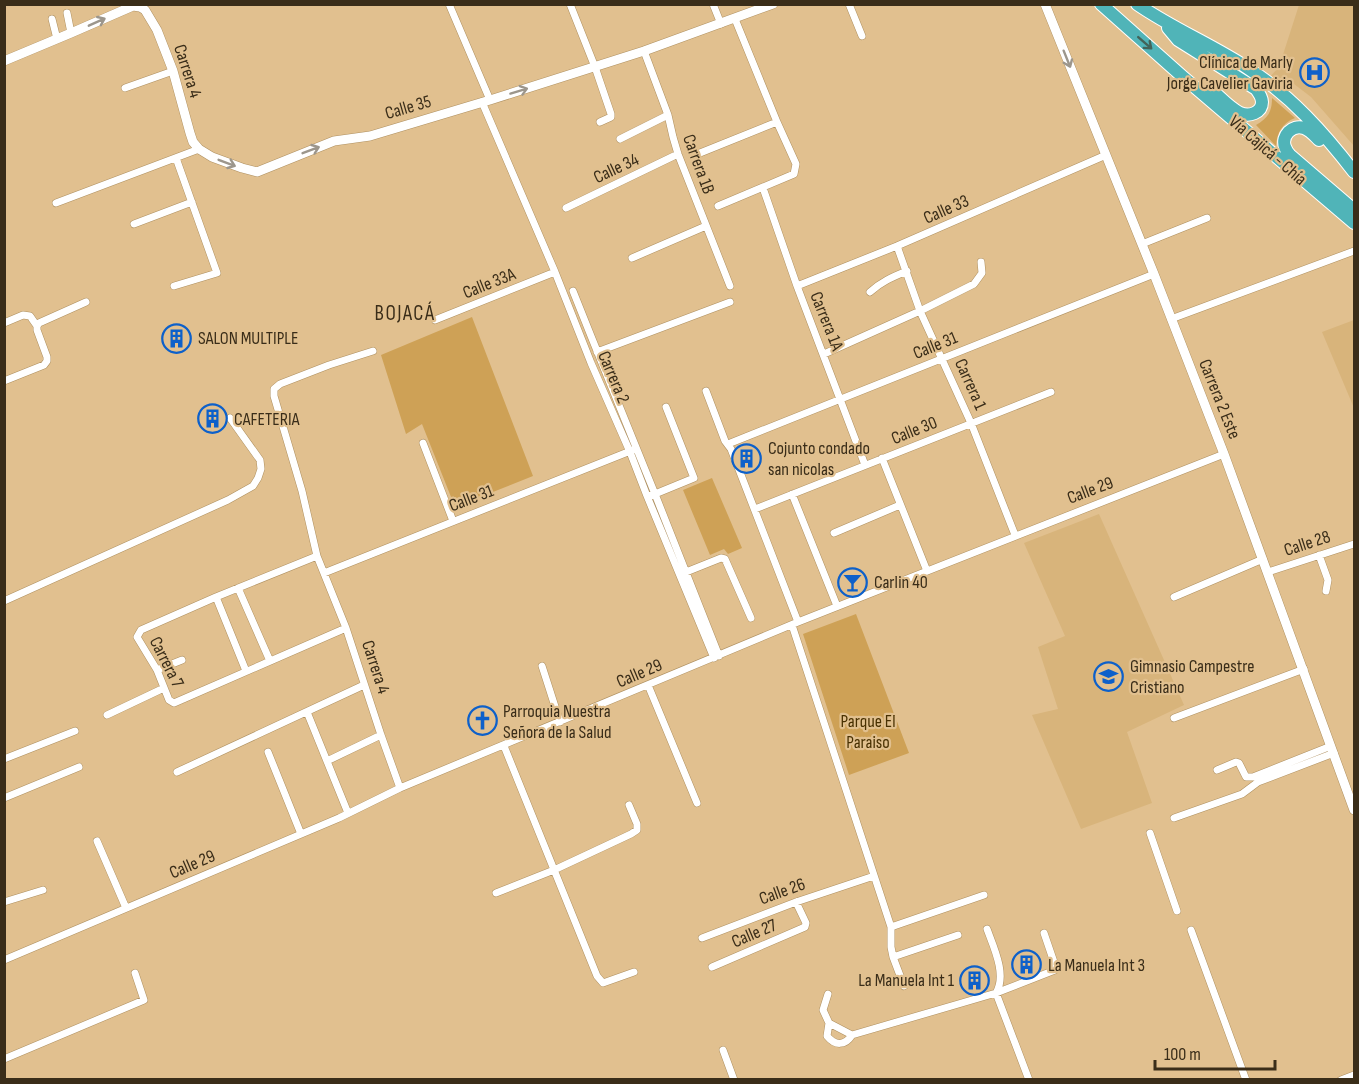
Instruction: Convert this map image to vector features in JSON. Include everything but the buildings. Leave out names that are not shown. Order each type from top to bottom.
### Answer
[{"type":"highway","name":"Vía Cajicá - Chía","points":[[1101,4],[1354,223]]},
{"type":"highway","points":[[1137,4],[1162,21],[1249,68],[1313,122],[1352,168]]},
{"type":"highway","points":[[1162,21],[1178,40],[1256,89],[1261,95],[1262,105],[1257,112],[1243,115],[1200,80],[1183,77]]},
{"type":"highway","points":[[1352,168],[1334,158],[1311,131],[1298,126],[1287,133],[1284,140],[1290,155],[1354,210]]},
{"type":"street","name":"Carrera 2","points":[[449,4],[602,389],[633,450]]},
{"type":"street","points":[[570,4],[596,67],[612,116],[600,122]]},
{"type":"street","points":[[713,4],[721,24]]},
{"type":"street","name":"Calle 35","points":[[199,149],[226,164],[257,171],[334,141],[370,136],[596,67],[773,4]]},
{"type":"street","points":[[849,4],[862,36]]},
{"type":"street","name":"Carrera 2 Este","points":[[1045,4],[1224,453],[1354,810]]},
{"type":"street","points":[[4,61],[133,6],[141,6]]},
{"type":"street","name":"Carrera 4","points":[[141,6],[157,30],[173,71],[190,133],[199,149]]},
{"type":"street","points":[[67,13],[72,33]]},
{"type":"street","points":[[52,19],[57,39]]},
{"type":"street","points":[[718,206],[794,174],[796,170],[796,164],[735,19]]},
{"type":"street","name":"Carrera 1B","points":[[645,51],[668,116],[678,154],[730,286]]},
{"type":"street","points":[[125,88],[173,71]]},
{"type":"street","points":[[620,139],[668,116]]},
{"type":"street","points":[[700,153],[777,122]]},
{"type":"street","points":[[56,203],[199,149]]},
{"type":"street","name":"Calle 34","points":[[566,208],[678,154]]},
{"type":"street","name":"Calle 33","points":[[797,286],[897,246],[1106,155]]},
{"type":"street","points":[[174,286],[217,273],[176,158]]},
{"type":"street","name":"Carrera 1A","points":[[763,188],[797,286],[866,465]]},
{"type":"street","points":[[134,224],[192,202]]},
{"type":"street","points":[[1142,244],[1207,219]]},
{"type":"street","points":[[632,258],[706,226]]},
{"type":"street","name":"Carrera 1","points":[[897,246],[920,311],[971,423],[1015,536]]},
{"type":"street","points":[[1171,320],[1354,251]]},
{"type":"street","points":[[824,354],[974,284],[982,273],[981,262]]},
{"type":"street","points":[[870,292],[890,277],[907,271]]},
{"type":"street","name":"Calle 33A","points":[[435,320],[555,272]]},
{"type":"street","name":"Calle 31","points":[[728,444],[1154,274]]},
{"type":"street","points":[[573,291],[633,450],[686,572],[717,657]]},
{"type":"street","points":[[37,326],[39,323],[86,302]]},
{"type":"street","points":[[597,352],[730,302]]},
{"type":"street","points":[[4,323],[23,315],[33,318],[47,357],[44,365],[4,381]]},
{"type":"street","name":"Carrera 4","points":[[373,351],[280,384],[274,388],[274,396],[302,491],[317,556],[346,628],[400,789]]},
{"type":"street","points":[[602,389],[610,386]]},
{"type":"street","points":[[706,392],[755,509],[795,623],[891,927],[893,957],[904,986]]},
{"type":"street","name":"Calle 30","points":[[755,509],[1051,392]]},
{"type":"street","points":[[651,495],[694,478],[666,407]]},
{"type":"street","points":[[4,601],[249,489],[258,478],[261,469],[260,460],[230,418]]},
{"type":"street","points":[[423,443],[453,521]]},
{"type":"street","name":"Calle 31","points":[[324,573],[633,450]]},
{"type":"street","name":"Calle 29","points":[[4,960],[301,834],[400,789],[795,623],[1224,453]]},
{"type":"street","points":[[882,458],[927,571]]},
{"type":"street","points":[[792,494],[837,606]]},
{"type":"street","points":[[651,495],[662,532],[717,657]]},
{"type":"street","points":[[834,533],[900,505]]},
{"type":"street","name":"Calle 28","points":[[1268,572],[1354,544]]},
{"type":"street","points":[[1319,555],[1328,580],[1326,591]]},
{"type":"street","points":[[317,556],[216,597],[246,671],[346,628]]},
{"type":"street","points":[[686,572],[725,558],[751,618]]},
{"type":"street","points":[[1174,597],[1263,559]]},
{"type":"street","points":[[238,588],[270,661]]},
{"type":"street","name":"Carrera 7","points":[[216,597],[141,630],[137,637],[157,670],[172,703],[246,671]]},
{"type":"street","points":[[157,670],[182,660]]},
{"type":"street","points":[[542,666],[561,722]]},
{"type":"street","points":[[1174,718],[1304,669]]},
{"type":"street","points":[[177,771],[364,685]]},
{"type":"street","points":[[648,685],[697,804]]},
{"type":"street","points":[[107,715],[164,688]]},
{"type":"street","points":[[307,712],[348,813]]},
{"type":"street","points":[[4,759],[75,731]]},
{"type":"street","points":[[327,761],[381,735]]},
{"type":"street","points":[[504,746],[597,976],[603,983],[634,972]]},
{"type":"street","points":[[1217,770],[1239,762],[1246,777],[1249,778],[1333,750]]},
{"type":"street","points":[[1174,819],[1242,794],[1258,783],[1333,750]]},
{"type":"street","points":[[268,752],[301,834]]},
{"type":"street","points":[[4,798],[79,767]]},
{"type":"street","points":[[496,893],[554,870],[631,834],[637,830],[637,825],[629,806]]},
{"type":"street","points":[[1150,833],[1177,911]]},
{"type":"street","points":[[97,841],[126,908]]},
{"type":"street","name":"Calle 26","points":[[702,938],[796,902],[874,876]]},
{"type":"street","points":[[4,902],[43,890]]},
{"type":"street","points":[[891,927],[984,895]]},
{"type":"street","name":"Calle 27","points":[[712,967],[805,927],[796,902]]},
{"type":"street","points":[[987,929],[999,964],[999,987],[996,993],[1029,1080]]},
{"type":"street","points":[[1191,930],[1246,1080]]},
{"type":"street","points":[[828,994],[823,1010],[829,1023],[827,1036],[837,1044],[843,1043],[852,1035],[996,993],[1054,970],[1056,968],[1044,933]]},
{"type":"street","points":[[893,957],[958,934]]},
{"type":"street","points":[[4,1059],[144,1000],[135,973]]},
{"type":"street","points":[[829,1023],[852,1035]]},
{"type":"street","points":[[723,1050],[734,1080]]},
{"type":"street","points":[[1341,1080],[1354,1075]]},
{"type":"shaded area","name":"Clínica de Marly Jorge Cavelier Gaviria","points":[[1299,5],[1354,5],[1354,146],[1311,97],[1294,84],[1280,78],[1266,81],[1279,67]]},
{"type":"shaded area","points":[[1354,320],[1354,408],[1322,332]]},
{"type":"shaded area","name":"Gimnasio Campestre Cristiano","points":[[1099,514],[1184,705],[1127,732],[1152,803],[1081,829],[1032,715],[1058,709],[1038,647],[1065,636],[1024,543]]},
{"type":"green space","points":[[1272,98],[1295,118],[1281,129],[1276,146],[1256,125],[1268,114]]},
{"type":"green space","points":[[472,317],[533,476],[455,507],[422,424],[406,434],[381,355]]},
{"type":"green space","points":[[712,478],[742,548],[728,554],[724,549],[710,555],[683,490]]},
{"type":"green space","name":"Parque El Paraiso","points":[[856,614],[909,753],[849,775],[803,634]]},
{"type":"place","name":"Clínica de Marly Jorge Cavelier Gaviria","points":[[1314,72]]},
{"type":"place","name":"SALON MULTIPLE","points":[[177,338]]},
{"type":"place","name":"CAFETERIA","points":[[213,419]]},
{"type":"place","name":"Cojunto condado san nicolas","points":[[747,458]]},
{"type":"place","name":"Carlin 40","points":[[853,582]]},
{"type":"place","name":"Gimnasio Campestre Cristiano","points":[[1109,676]]},
{"type":"place","name":"Parroquia Nuestra Señora de la Salud","points":[[482,721]]},
{"type":"place","name":"La Manuela Int 3","points":[[1027,965]]},
{"type":"place","name":"La Manuela Int 1","points":[[975,980]]},
{"type":"district","name":"BOJACÁ","points":[[405,313]]}]
